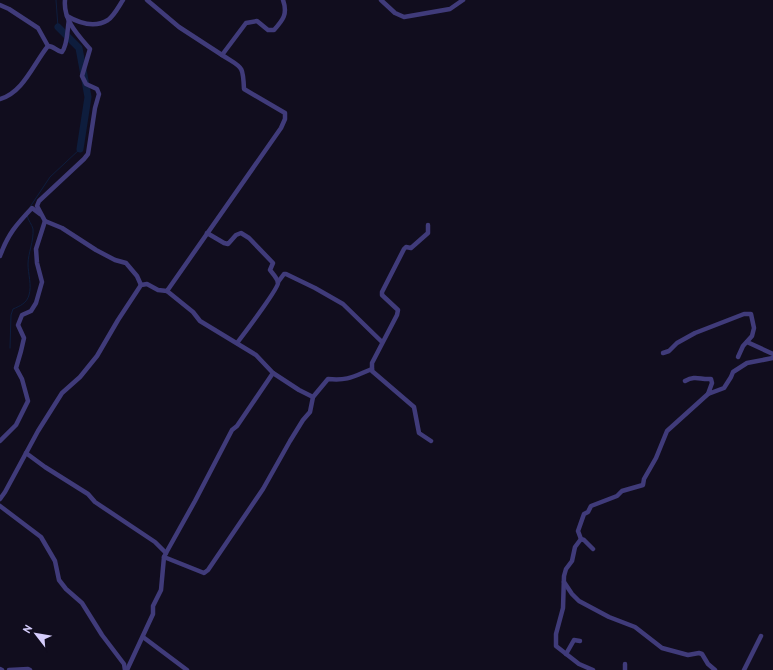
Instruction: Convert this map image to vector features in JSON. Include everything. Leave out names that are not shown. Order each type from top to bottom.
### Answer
[{"type":"street","points":[[65,0],[68,18],[73,28],[90,49],[82,76],[86,84],[97,89],[99,94],[94,108],[88,154],[36,206],[45,222],[62,228],[96,250],[115,260],[126,263],[137,276],[141,285]]},
{"type":"street","points":[[68,18],[94,25],[109,20],[123,0]]},
{"type":"street","points":[[147,0],[179,27],[240,67],[243,71],[244,89],[285,113],[285,119],[267,149],[167,291]]},
{"type":"street","points":[[222,55],[246,23],[257,21],[268,30],[274,30],[283,20],[285,7],[282,0]]},
{"type":"street","points":[[381,0],[395,13],[404,16],[450,9],[463,0]]},
{"type":"street","points":[[0,5],[9,9],[38,28],[48,46]]},
{"type":"street","points":[[48,46],[53,46],[62,52],[64,49],[68,18]]},
{"type":"street","points":[[0,99],[16,91],[48,46]]},
{"type":"street","points":[[0,256],[14,228],[32,208],[41,214]]},
{"type":"street","points":[[0,441],[16,425],[28,401],[22,379],[16,368],[24,338],[18,325],[22,315],[31,311],[36,303],[42,282],[37,263],[36,249],[45,222]]},
{"type":"street","points":[[428,225],[428,233],[411,248],[406,247],[404,249],[382,292],[382,295],[398,310],[397,315],[372,362],[372,371],[414,407],[416,411],[419,433],[430,441]]},
{"type":"street","points":[[207,233],[228,244],[236,235],[241,233],[249,238],[272,263],[270,270],[278,282]]},
{"type":"street","points":[[237,343],[258,316],[262,307],[278,286],[278,282],[284,274],[315,288],[342,304],[382,342]]},
{"type":"street","points":[[0,499],[38,431],[62,393],[80,377],[97,356],[141,285],[147,284],[158,290],[167,291],[194,312],[200,321],[256,355],[272,373],[313,397]]},
{"type":"street","points":[[663,353],[669,351],[677,343],[694,333],[744,314],[751,314],[753,331],[752,336],[743,346],[738,357]]},
{"type":"street","points":[[747,342],[773,354]]},
{"type":"street","points":[[593,548],[581,539],[578,531],[584,514],[588,512],[591,506],[617,496],[622,491],[643,485],[644,479],[656,458],[668,431],[708,394],[724,388],[733,372],[747,363],[773,358]]},
{"type":"street","points":[[26,453],[88,494],[96,502],[155,542],[165,555],[204,573],[208,570],[263,490],[290,441],[303,420],[310,412],[313,397],[328,379],[338,380],[352,378],[372,369]]},
{"type":"street","points":[[126,670],[153,614],[153,606],[161,590],[165,555],[232,430],[238,426],[272,373]]},
{"type":"street","points":[[685,381],[691,377],[700,377],[705,380],[711,379],[712,383],[708,394]]},
{"type":"street","points":[[0,506],[40,537],[55,561],[59,580],[66,589],[82,603],[102,635],[124,664],[126,670]]},
{"type":"street","points":[[581,539],[575,547],[572,561],[566,569],[563,608],[556,634],[556,646],[579,664],[593,670]]},
{"type":"street","points":[[564,582],[579,601],[609,617],[635,627],[662,648],[688,655],[699,653],[702,654],[708,664],[715,670]]},
{"type":"street","points":[[143,636],[187,670]]},
{"type":"street","points":[[744,670],[761,636]]},
{"type":"street","points":[[566,654],[574,640],[580,641]]},
{"type":"street","points":[[625,664],[625,670]]},
{"type":"street","points":[[9,670],[30,670]]},
{"type":"waterway","points":[[56,0],[58,27]]},
{"type":"waterway","points":[[58,27],[79,48],[88,97],[80,149]]},
{"type":"waterway","points":[[30,207],[50,177],[80,149]]},
{"type":"waterway","points":[[10,348],[11,315],[13,309],[25,302],[30,291],[28,264],[33,238],[33,229],[27,215]]}]
